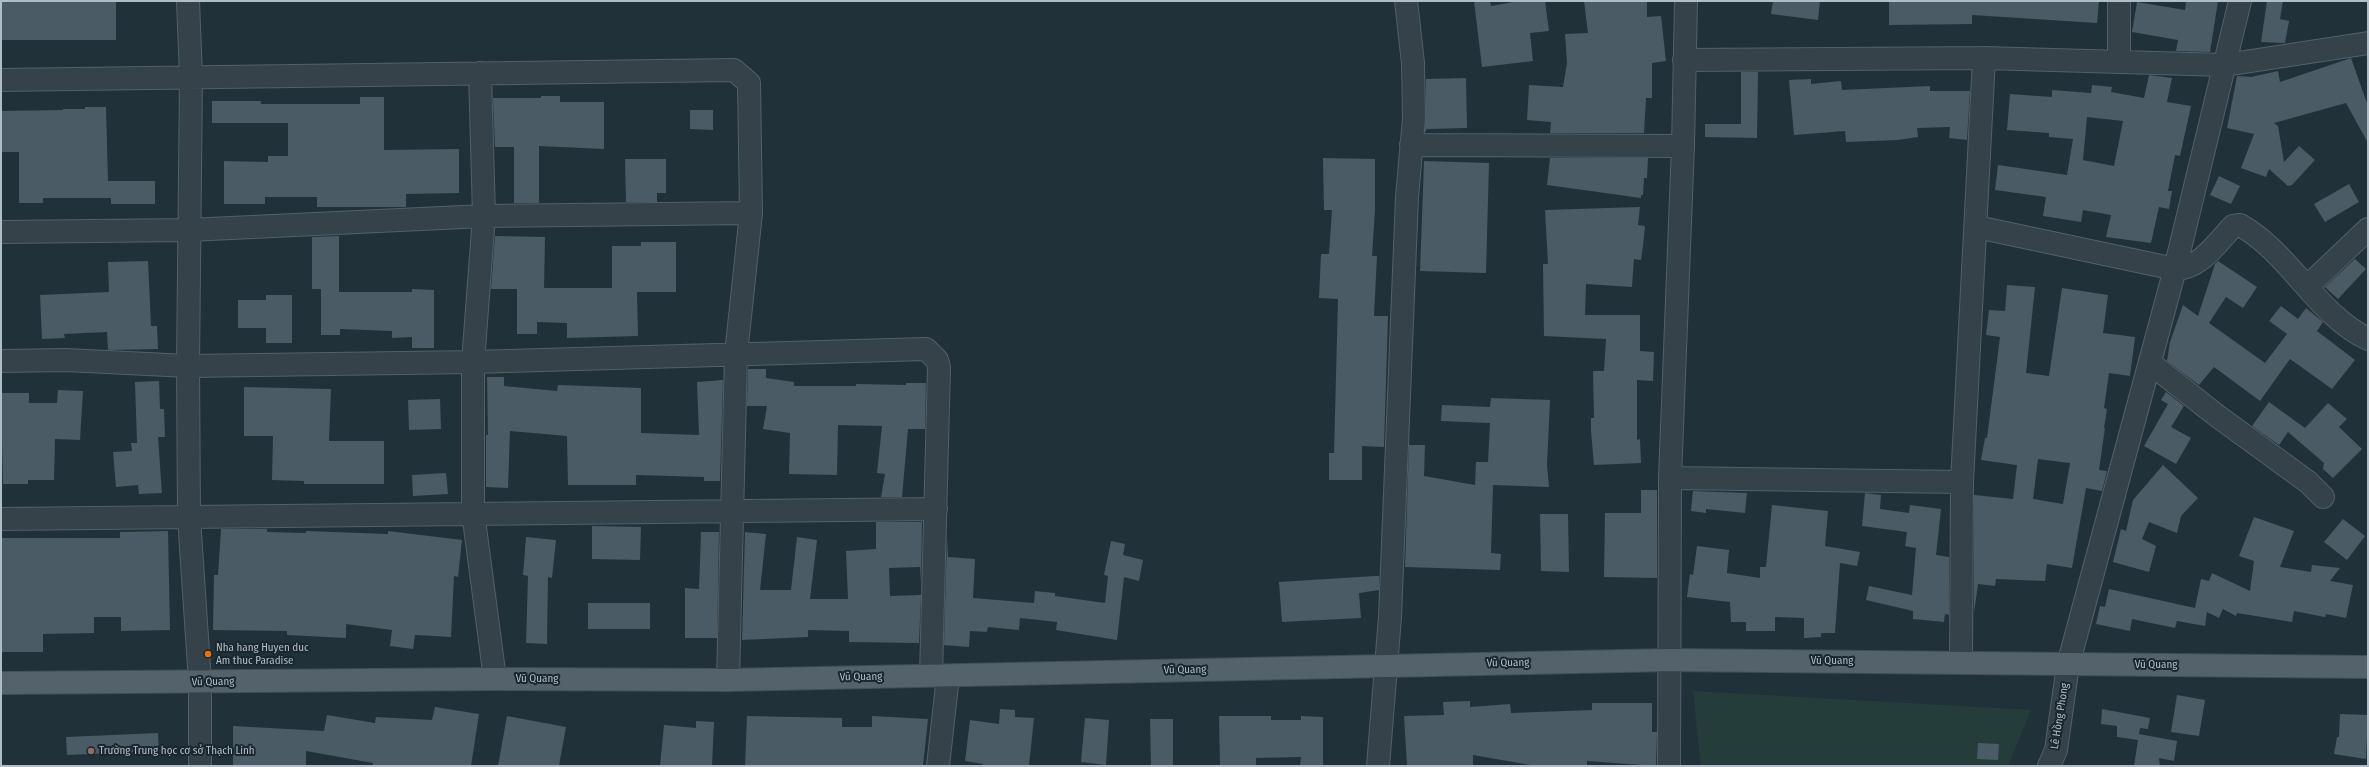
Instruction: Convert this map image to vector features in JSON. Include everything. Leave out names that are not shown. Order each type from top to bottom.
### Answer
[{"type":"main road","name":"Vũ Quang","points":[[1,683],[495,679],[728,680],[1670,660],[1961,662],[2068,665],[2368,666]]},
{"type":"street","points":[[188,1],[190,77],[188,366],[189,518],[200,682],[200,766]]},
{"type":"street","points":[[1378,766],[1390,617],[1411,145],[1414,118],[1413,62],[1406,1]]},
{"type":"street","points":[[1669,766],[1670,478],[1683,146],[1686,1]]},
{"type":"street","points":[[2119,1],[2117,34],[2119,62]]},
{"type":"street","name":"Lê Hồng Phong","points":[[2049,766],[2056,750],[2068,665],[2175,269],[2240,1]]},
{"type":"street","points":[[1684,60],[1984,58],[2225,65],[2368,43]]},
{"type":"street","points":[[1961,662],[1962,482],[1977,226],[1984,58]]},
{"type":"street","points":[[1,80],[734,70],[750,83],[751,213],[736,354],[728,680]]},
{"type":"street","points":[[480,73],[484,216],[473,362],[473,512],[495,679]]},
{"type":"street","points":[[1411,145],[1683,146]]},
{"type":"street","points":[[1,232],[189,230],[484,216],[751,213]]},
{"type":"street","points":[[1977,226],[2175,269],[2189,267],[2197,262],[2233,226],[2240,225],[2256,237],[2344,324],[2368,339]]},
{"type":"street","points":[[2307,287],[2368,229]]},
{"type":"street","points":[[1,361],[66,360],[188,366],[473,362],[918,348],[932,353],[939,367],[936,508],[940,676],[938,766]]},
{"type":"street","points":[[2150,363],[2216,415],[2308,482],[2323,497]]},
{"type":"street","points":[[1670,478],[1962,482]]},
{"type":"street","points":[[1,519],[189,518],[473,512],[936,508]]},
{"type":"green space","points":[[1693,691],[2031,710],[2008,766],[1701,766]]},
{"type":"building","points":[[1,1],[116,1],[116,40],[1,40]]},
{"type":"building","points":[[1474,1],[1490,1],[1491,6],[1519,1],[1545,1],[1549,31],[1530,33],[1533,61],[1482,67]]},
{"type":"building","points":[[1584,1],[1647,1],[1647,17],[1661,16],[1666,61],[1652,63],[1652,98],[1646,98],[1644,133],[1550,133],[1551,122],[1527,120],[1529,85],[1563,87],[1567,63],[1565,34],[1588,33]]},
{"type":"building","points":[[1773,1],[1820,1],[1818,20],[1771,14]]},
{"type":"building","points":[[1889,1],[2099,1],[2097,23],[1972,15],[1972,24],[1889,25]]},
{"type":"building","points":[[2186,1],[2218,1],[2210,52],[2176,51],[2178,40],[2132,32],[2137,2],[2185,10]]},
{"type":"building","points":[[2267,1],[2283,1],[2280,19],[2289,21],[2285,43],[2261,42]]},
{"type":"building","points":[[2351,58],[2368,106],[2368,143],[2346,103],[2274,123],[2278,126],[2284,162],[2299,146],[2315,160],[2292,185],[2288,186],[2269,169],[2266,177],[2241,168],[2254,134],[2227,128],[2237,76],[2251,77],[2278,71],[2280,82]]},
{"type":"building","points":[[1741,72],[1758,72],[1757,138],[1705,137],[1705,124],[1741,124]]},
{"type":"building","points":[[2149,75],[2172,78],[2167,102],[2191,106],[2180,156],[2175,155],[2168,191],[2172,191],[2169,209],[2159,207],[2151,243],[2106,237],[2111,215],[2083,210],[2081,222],[2043,216],[2046,197],[1995,190],[1998,165],[2067,175],[2073,139],[2049,137],[2049,133],[2007,130],[2010,94],[2052,97],[2052,90],[2091,93],[2092,85],[2112,87],[2111,92],[2144,98]],"holes":[[[2087,117],[2123,121],[2114,166],[2083,160]]]},
{"type":"building","points":[[1466,78],[1467,128],[1427,129],[1425,132],[1426,79]]},
{"type":"building","points":[[1811,79],[1811,84],[1841,81],[1842,90],[1930,86],[1930,91],[1970,91],[1967,140],[1949,138],[1950,127],[1917,128],[1918,137],[1898,140],[1846,142],[1845,131],[1794,135],[1789,80]]},
{"type":"building","points":[[541,96],[560,96],[560,102],[604,102],[604,149],[539,146],[539,203],[514,203],[514,147],[495,147],[493,98],[541,98]]},
{"type":"building","points":[[360,97],[384,97],[384,150],[459,149],[459,193],[406,194],[406,207],[317,207],[317,197],[265,197],[265,204],[224,204],[224,161],[268,162],[268,156],[288,156],[288,123],[212,123],[212,101],[261,101],[261,104],[360,104]]},
{"type":"building","points":[[85,107],[106,107],[108,181],[155,181],[155,204],[111,204],[111,198],[43,198],[43,203],[19,203],[19,152],[1,152],[1,111],[85,109]]},
{"type":"building","points":[[690,110],[713,110],[713,130],[690,129]]},
{"type":"building","points":[[1323,158],[1375,159],[1375,210],[1372,256],[1377,256],[1374,316],[1388,316],[1384,447],[1362,446],[1362,480],[1329,480],[1329,453],[1334,453],[1338,299],[1319,298],[1321,254],[1329,254],[1332,210],[1324,210]]},
{"type":"building","points":[[1550,158],[1648,158],[1647,178],[1644,178],[1643,195],[1641,195],[1641,198],[1547,185]]},
{"type":"building","points":[[625,159],[666,159],[666,193],[657,193],[657,202],[626,202]]},
{"type":"building","points":[[1424,161],[1489,163],[1486,273],[1420,271]]},
{"type":"building","points":[[2219,176],[2240,186],[2231,204],[2210,195]]},
{"type":"building","points":[[2349,184],[2359,202],[2325,222],[2314,204]]},
{"type":"building","points":[[1640,207],[1638,225],[1645,226],[1643,246],[1641,260],[1634,259],[1632,287],[1586,284],[1585,315],[1640,315],[1640,351],[1654,352],[1653,381],[1637,380],[1637,440],[1640,439],[1641,463],[1594,465],[1591,431],[1591,418],[1594,418],[1593,371],[1604,371],[1606,339],[1544,336],[1543,264],[1548,264],[1545,210]]},
{"type":"building","points":[[339,236],[339,292],[412,292],[412,289],[434,290],[434,348],[412,348],[412,337],[392,338],[392,331],[340,329],[340,335],[321,335],[321,289],[312,289],[312,237]]},
{"type":"building","points":[[495,236],[545,237],[544,288],[612,288],[612,246],[641,246],[641,242],[676,242],[676,292],[637,292],[638,336],[567,338],[567,323],[537,322],[537,334],[517,334],[517,289],[491,289]]},
{"type":"building","points":[[2355,259],[2366,269],[2338,299],[2325,287]]},
{"type":"building","points":[[148,261],[151,326],[157,326],[158,349],[108,350],[107,332],[64,334],[65,338],[42,339],[40,295],[109,292],[108,262]]},
{"type":"building","points":[[2218,261],[2257,287],[2243,308],[2226,297],[2209,323],[2265,363],[2287,334],[2269,321],[2281,306],[2298,319],[2306,308],[2323,322],[2317,331],[2355,360],[2332,389],[2290,359],[2260,401],[2214,367],[2199,385],[2167,361],[2170,342],[2183,305],[2198,316],[2215,264]]},
{"type":"building","points":[[2007,285],[2035,287],[2026,373],[2049,376],[2062,288],[2108,295],[2103,333],[2135,337],[2130,376],[2109,373],[2104,408],[2107,409],[2099,470],[2107,471],[2102,491],[2086,488],[2072,568],[2047,564],[2045,581],[1996,579],[1995,586],[1978,584],[1974,613],[1974,495],[2013,499],[2017,465],[1981,460],[1985,438],[1987,438],[2000,337],[1986,335],[1989,310],[2005,311]],"holes":[[[2038,459],[2070,463],[2063,504],[2033,499]]]},
{"type":"building","points":[[266,295],[292,295],[292,343],[266,343],[266,328],[238,328],[238,300],[266,300]]},
{"type":"building","points":[[748,369],[766,369],[766,378],[794,382],[794,386],[856,386],[856,384],[906,385],[906,383],[926,383],[925,429],[908,429],[902,497],[881,497],[885,474],[877,473],[882,426],[838,425],[837,475],[789,474],[790,433],[763,429],[767,406],[747,406]]},
{"type":"building","points":[[487,377],[504,377],[504,386],[557,391],[558,385],[641,388],[641,433],[699,435],[697,382],[723,380],[720,481],[704,481],[704,477],[636,475],[636,485],[568,485],[567,436],[510,431],[508,488],[486,487],[486,435],[488,435]]},
{"type":"building","points":[[159,381],[160,409],[164,409],[165,437],[158,437],[162,493],[139,494],[138,485],[116,487],[113,452],[132,451],[131,443],[137,443],[135,382]]},
{"type":"building","points":[[244,387],[331,389],[329,441],[384,441],[384,484],[304,484],[304,481],[272,480],[273,436],[244,436]]},
{"type":"building","points":[[58,390],[83,391],[80,440],[55,439],[54,480],[28,480],[28,484],[3,484],[1,393],[29,393],[29,403],[57,403]]},
{"type":"building","points":[[2166,392],[2184,406],[2171,427],[2191,438],[2176,464],[2144,446],[2168,404],[2161,400]]},
{"type":"building","points":[[1491,398],[1550,400],[1547,465],[1549,487],[1493,485],[1491,553],[1501,554],[1500,570],[1405,567],[1409,445],[1425,445],[1424,476],[1475,485],[1476,462],[1488,462],[1490,423],[1441,421],[1442,405],[1490,407]]},
{"type":"building","points":[[440,399],[441,429],[409,430],[408,400]]},
{"type":"building","points":[[2269,402],[2305,428],[2328,403],[2347,419],[2339,427],[2362,449],[2333,478],[2323,469],[2324,463],[2288,432],[2279,445],[2252,426]]},
{"type":"building","points":[[2163,465],[2198,498],[2181,516],[2177,533],[2149,522],[2142,539],[2156,546],[2149,572],[2113,562],[2121,529],[2126,531],[2133,500]]},
{"type":"building","points":[[446,473],[448,494],[413,496],[412,475]]},
{"type":"building","points":[[1641,490],[1657,490],[1657,578],[1604,577],[1605,513],[1641,513]]},
{"type":"building","points":[[1693,491],[1747,493],[1745,513],[1706,509],[1706,513],[1691,511]]},
{"type":"building","points":[[1865,493],[1881,495],[1880,509],[1909,513],[1910,505],[1941,509],[1936,555],[1949,557],[1949,615],[1945,614],[1944,622],[1913,619],[1913,611],[1866,600],[1869,586],[1912,595],[1916,548],[1905,546],[1907,532],[1862,526]]},
{"type":"building","points":[[1772,505],[1828,511],[1825,546],[1860,552],[1857,566],[1840,563],[1835,633],[1821,633],[1821,637],[1804,638],[1804,618],[1775,617],[1775,631],[1746,631],[1746,622],[1731,622],[1730,602],[1687,597],[1690,574],[1693,575],[1697,546],[1729,550],[1727,573],[1760,578],[1760,567],[1766,567]]},
{"type":"building","points":[[1540,514],[1568,514],[1569,572],[1541,571]]},
{"type":"building","points":[[2254,517],[2294,531],[2280,567],[2311,572],[2312,565],[2340,568],[2330,581],[2353,585],[2346,618],[2326,614],[2325,617],[2294,611],[2292,622],[2237,613],[2236,616],[2223,609],[2219,618],[2207,612],[2205,626],[2177,621],[2175,628],[2132,619],[2130,631],[2096,624],[2100,606],[2105,607],[2109,589],[2195,608],[2201,579],[2209,581],[2212,573],[2250,591],[2254,561],[2239,556]]},
{"type":"building","points":[[2343,519],[2365,536],[2347,560],[2324,542]]},
{"type":"building","points":[[876,522],[922,522],[921,583],[920,567],[889,568],[890,596],[921,595],[919,643],[849,642],[849,631],[808,630],[808,637],[742,640],[745,532],[766,534],[760,590],[791,590],[797,537],[817,540],[810,599],[848,599],[846,551],[876,549]]},
{"type":"building","points":[[592,526],[641,527],[640,560],[592,559]]},
{"type":"building","points":[[221,529],[267,529],[267,532],[306,533],[306,531],[388,534],[388,531],[462,540],[458,577],[454,576],[451,637],[415,635],[413,649],[390,646],[392,630],[346,624],[346,638],[287,635],[287,631],[213,630],[214,575],[218,575]]},
{"type":"building","points":[[168,531],[170,630],[121,631],[121,617],[94,617],[94,633],[43,634],[43,652],[1,652],[1,538],[120,538],[120,532]]},
{"type":"building","points":[[701,532],[719,532],[717,638],[685,638],[685,588],[699,589]]},
{"type":"building","points":[[526,537],[556,540],[552,578],[548,577],[547,644],[526,643],[528,576],[523,575]]},
{"type":"building","points":[[947,537],[948,557],[975,559],[973,598],[1034,603],[1035,591],[1055,593],[1055,596],[1105,603],[1108,576],[1104,575],[1111,541],[1125,544],[1123,555],[1143,560],[1139,581],[1124,577],[1117,640],[1056,630],[1057,622],[1020,618],[1019,630],[988,627],[987,632],[970,631],[969,647],[944,645]]},
{"type":"building","points":[[1379,576],[1379,590],[1359,593],[1361,618],[1282,622],[1279,582]]},
{"type":"building","points":[[588,603],[650,603],[650,629],[588,629]]},
{"type":"building","points":[[2177,695],[2205,700],[2199,736],[2171,732]]},
{"type":"building","points":[[1470,701],[1470,707],[1510,704],[1511,713],[1592,710],[1592,703],[1652,703],[1652,732],[1657,732],[1656,766],[1587,761],[1587,766],[1536,766],[1473,755],[1473,766],[1407,766],[1404,716],[1444,715],[1443,702]]},
{"type":"building","points":[[435,707],[479,714],[471,766],[373,766],[373,763],[306,751],[306,766],[233,766],[233,726],[324,731],[327,715],[375,723],[376,717],[432,720]]},
{"type":"building","points":[[1000,709],[1015,710],[1015,717],[1034,718],[1029,766],[982,766],[983,764],[965,761],[970,720],[999,724]]},
{"type":"building","points":[[2102,709],[2150,718],[2148,729],[2140,728],[2138,740],[2117,737],[2117,726],[2101,724]]},
{"type":"building","points":[[2340,714],[2368,715],[2366,759],[2334,754],[2337,737],[2339,737]]},
{"type":"building","points":[[507,716],[566,727],[559,766],[498,766]]},
{"type":"building","points":[[747,716],[842,718],[842,727],[872,727],[872,716],[928,719],[923,766],[745,766]]},
{"type":"building","points":[[1219,716],[1271,716],[1271,720],[1301,720],[1301,716],[1323,717],[1323,766],[1300,766],[1301,757],[1256,758],[1256,766],[1220,766]]},
{"type":"building","points":[[1085,718],[1109,720],[1106,765],[1081,762]]},
{"type":"building","points":[[1150,719],[1173,719],[1173,766],[1151,766]]},
{"type":"building","points":[[696,721],[714,722],[712,766],[660,766],[664,725],[696,728]]},
{"type":"building","points":[[158,733],[159,751],[67,755],[66,737]]},
{"type":"building","points":[[2139,734],[2177,741],[2174,761],[2159,758],[2160,766],[2134,766]]},
{"type":"building","points":[[1978,743],[1999,744],[1998,760],[1977,759]]},
{"type":"place","name":"Nha hang Huyen duc Am thuc Paradise","points":[[208,654]]},
{"type":"place","name":"Trường Trung học cơ sở Thạch Linh","points":[[91,751]]}]
